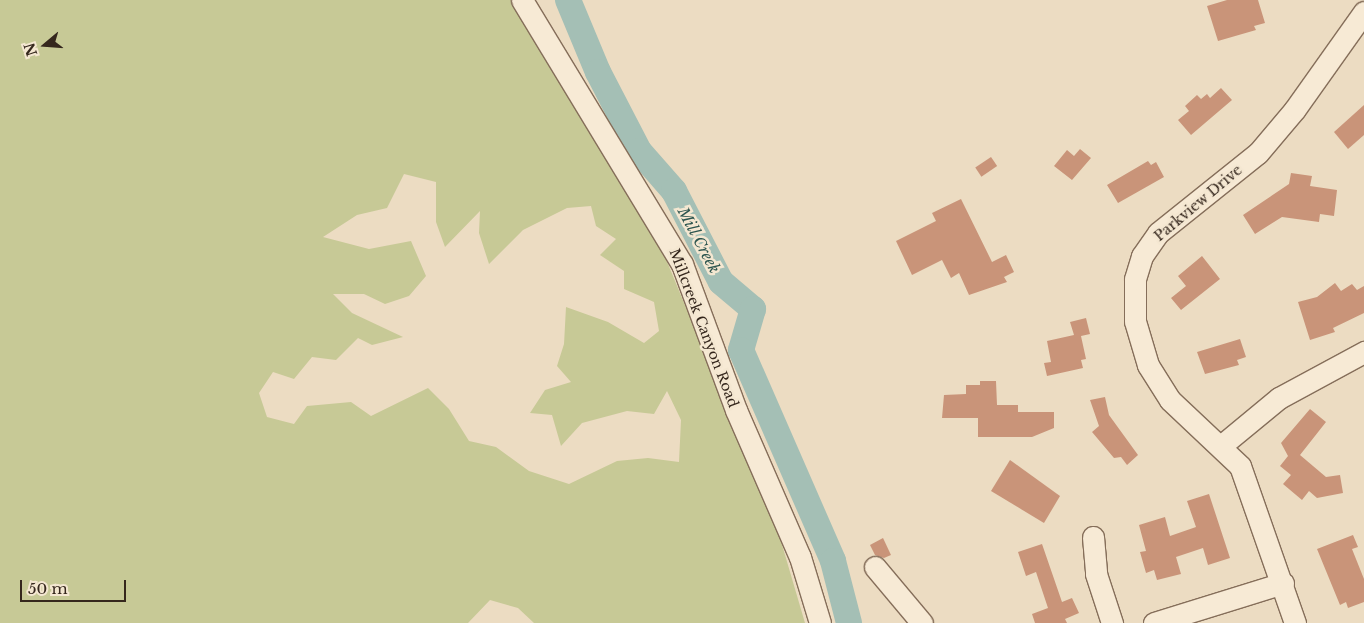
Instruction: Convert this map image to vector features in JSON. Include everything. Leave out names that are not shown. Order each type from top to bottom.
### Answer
[{"type":"street","name":"Millcreek Canyon Road","points":[[522,0],[682,264],[736,410],[800,557],[820,623]]},
{"type":"street","name":"Parkview Drive","points":[[1295,623],[1249,486],[1240,466],[1222,445],[1170,400],[1148,365],[1135,321],[1135,279],[1142,256],[1158,233],[1258,153],[1295,108],[1364,12]]},
{"type":"street","points":[[1222,445],[1279,398],[1364,352]]},
{"type":"street","points":[[1094,537],[1094,568],[1112,623]]},
{"type":"street","points":[[875,567],[922,623]]},
{"type":"street","points":[[1154,623],[1282,584]]},
{"type":"green space","points":[[0,0],[512,0],[654,230],[778,531],[805,623],[534,623],[518,608],[490,600],[468,623],[0,623]],"holes":[[[404,174],[436,182],[436,222],[445,247],[480,211],[479,233],[489,264],[523,230],[567,208],[591,206],[596,226],[616,239],[600,255],[624,271],[624,289],[654,302],[659,331],[644,343],[608,322],[566,307],[564,344],[557,366],[571,382],[545,390],[530,413],[552,415],[561,446],[582,423],[627,411],[654,414],[667,391],[681,420],[679,462],[648,458],[617,461],[569,484],[529,471],[496,447],[469,441],[449,409],[428,388],[371,416],[351,402],[307,406],[294,424],[267,417],[259,393],[273,372],[294,379],[312,357],[336,360],[358,338],[372,345],[403,337],[352,313],[333,294],[364,294],[385,304],[409,296],[426,276],[411,241],[369,249],[323,237],[357,215],[387,208]]]},
{"type":"building","points":[[1227,0],[1258,0],[1265,23],[1254,26],[1256,30],[1218,41],[1207,6]]},
{"type":"building","points":[[1221,88],[1232,100],[1191,135],[1178,120],[1189,111],[1185,106],[1197,95],[1201,99],[1207,94],[1210,98]]},
{"type":"building","points":[[1364,105],[1364,135],[1348,149],[1334,132]]},
{"type":"building","points":[[1080,149],[1091,158],[1072,180],[1054,166],[1067,150],[1074,156]]},
{"type":"building","points":[[991,157],[997,166],[981,177],[975,168]]},
{"type":"building","points":[[1148,161],[1151,165],[1156,162],[1164,177],[1118,203],[1107,185]]},
{"type":"building","points":[[1291,173],[1312,176],[1310,186],[1337,190],[1334,216],[1320,214],[1319,222],[1282,217],[1255,234],[1243,215],[1289,184]]},
{"type":"building","points":[[961,199],[992,262],[1006,255],[1014,272],[1004,277],[1007,282],[969,295],[959,273],[951,278],[942,260],[912,275],[896,241],[936,221],[932,213]]},
{"type":"building","points":[[1202,256],[1220,279],[1181,310],[1171,298],[1186,286],[1178,276]]},
{"type":"building","points":[[1335,283],[1341,291],[1352,284],[1357,290],[1364,286],[1364,313],[1333,328],[1335,332],[1310,340],[1298,302],[1317,297]]},
{"type":"building","points":[[1086,318],[1090,334],[1081,336],[1086,359],[1081,360],[1083,368],[1047,376],[1044,363],[1051,362],[1047,341],[1074,335],[1070,322]]},
{"type":"building","points":[[1240,339],[1246,357],[1237,360],[1239,365],[1205,374],[1197,352]]},
{"type":"building","points":[[980,381],[996,381],[997,405],[1018,405],[1018,412],[1054,412],[1054,428],[1032,437],[978,437],[978,418],[942,418],[944,395],[966,394],[966,385],[980,385]]},
{"type":"building","points":[[1105,397],[1109,415],[1138,455],[1127,465],[1121,457],[1114,458],[1092,432],[1099,426],[1090,400]]},
{"type":"building","points":[[1310,409],[1326,422],[1300,455],[1326,477],[1340,475],[1343,493],[1317,498],[1309,491],[1302,500],[1283,484],[1291,475],[1280,466],[1288,456],[1281,443]]},
{"type":"building","points":[[1010,460],[1060,496],[1044,523],[991,491]]},
{"type":"building","points":[[1209,494],[1230,558],[1208,565],[1203,548],[1176,557],[1181,574],[1157,580],[1154,570],[1146,573],[1140,552],[1146,551],[1139,525],[1165,517],[1170,536],[1196,527],[1187,501]]},
{"type":"building","points":[[1353,535],[1358,547],[1352,549],[1364,579],[1364,602],[1348,608],[1346,602],[1340,605],[1317,549]]},
{"type":"building","points":[[883,538],[891,555],[884,558],[875,555],[870,545]]},
{"type":"building","points":[[1042,544],[1062,602],[1072,598],[1079,613],[1065,619],[1067,623],[1035,623],[1032,614],[1048,608],[1036,572],[1026,576],[1018,552]]},
{"type":"waterway","name":"Mill Creek","points":[[568,0],[598,72],[639,151],[674,191],[721,282],[753,309],[741,350],[833,561],[849,623]]}]
